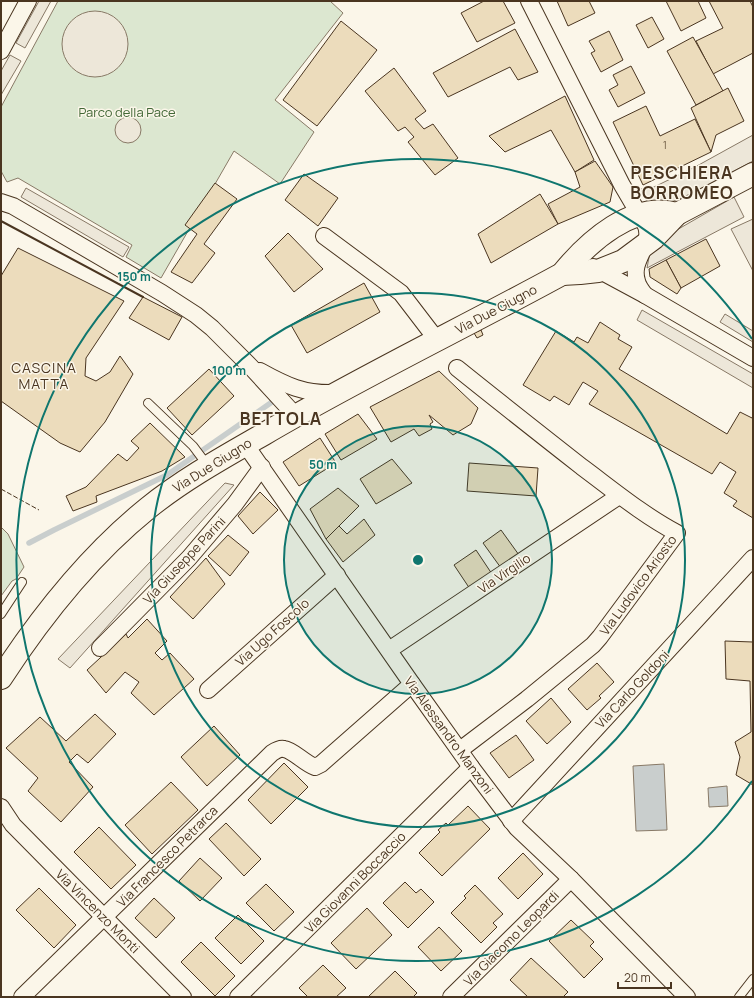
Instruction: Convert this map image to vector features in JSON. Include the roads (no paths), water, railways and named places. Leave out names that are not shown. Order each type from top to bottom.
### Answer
[{"type":"main road","points":[[562,274],[598,271],[623,262],[646,245],[677,214],[753,174]]},
{"type":"main road","points":[[562,274],[586,246],[610,229],[627,220],[640,215],[661,212],[670,211],[677,214]]},
{"type":"main road","name":"Via Due Giugno","points":[[1,678],[23,644],[47,612],[111,541],[148,507],[186,479],[205,462],[245,444],[335,393],[562,274]]},
{"type":"street","points":[[1,51],[28,1]]},
{"type":"street","points":[[529,1],[622,185],[648,231],[646,245],[637,263],[636,269],[637,281],[645,295]]},
{"type":"street","points":[[1,196],[7,204],[181,305],[212,328],[250,366],[295,416]]},
{"type":"street","points":[[324,236],[401,293],[437,340]]},
{"type":"street","points":[[586,246],[585,254],[592,267],[645,295],[753,358]]},
{"type":"street","points":[[250,366],[283,383],[304,391],[335,393]]},
{"type":"street","name":"Via Ludovico Ariosto","points":[[457,368],[619,496],[661,524],[678,533],[593,645],[527,699],[460,750]]},
{"type":"street","name":"Via Alessandro Manzoni","points":[[245,444],[412,684],[511,821],[571,879],[687,997]]},
{"type":"street","name":"Via Giuseppe Parini","points":[[100,648],[189,558],[235,504],[262,467]]},
{"type":"street","name":"Via Virgilio","points":[[389,650],[619,496]]},
{"type":"street","name":"Via Carlo Goldoni","points":[[511,821],[753,558]]},
{"type":"street","name":"Via Ugo Foscolo","points":[[208,690],[337,576]]},
{"type":"street","name":"Via Francesco Petrarca","points":[[22,997],[272,753],[278,749],[284,749],[290,751],[307,764],[315,767],[321,764],[412,684]]},
{"type":"street","name":"Via Giovanni Boccaccio","points":[[238,997],[471,767]]},
{"type":"street","name":"Via Vincenzo Monti","points":[[1,807],[7,823],[104,917],[183,997]]},
{"type":"street","name":"Via Giacomo Leopardi","points":[[451,997],[571,879]]},
{"type":"lane","points":[[148,403],[193,446],[205,462]]},
{"type":"lane","points":[[1,614],[22,582]]},
{"type":"lane","points":[[739,997],[753,979]]},
{"type":"waterway","points":[[29,543],[167,475],[272,402]]},
{"type":"district","name":"PESCHIERA BORROMEO","points":[[682,182]]},
{"type":"district","name":"CASCINA MATTA","points":[[44,376]]},
{"type":"district","name":"BETTOLA","points":[[281,418]]},
{"type":"park label","name":"Parco della Pace","points":[[127,112]]}]
